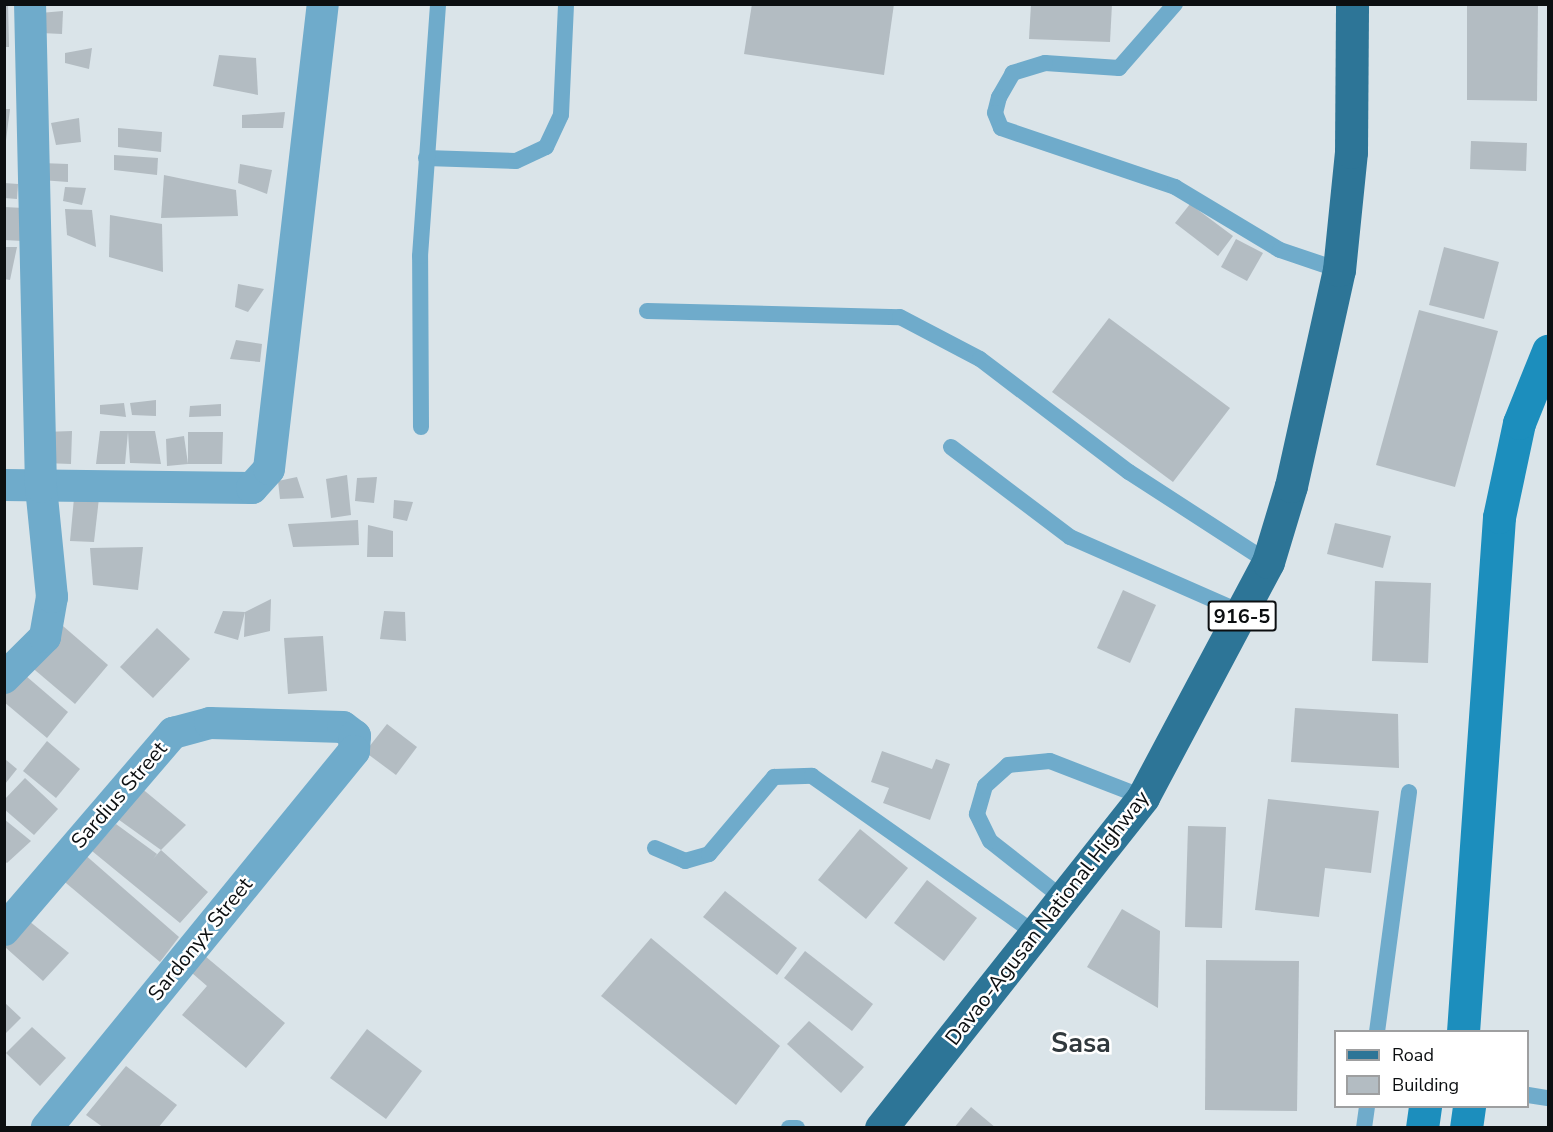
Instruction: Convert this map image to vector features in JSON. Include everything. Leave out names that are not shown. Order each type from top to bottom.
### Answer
[{"type":"main road","name":"Davao-Agusan National Highway","points":[[881,1128],[1065,900],[1143,797],[1243,613],[1268,562],[1294,475],[1339,270],[1351,152],[1352,4]]},
{"type":"street","points":[[4,678],[45,637],[51,616],[41,487],[30,4]]},
{"type":"street","points":[[4,485],[252,488],[269,469],[323,4]]},
{"type":"street","points":[[1463,1030],[1499,517],[1519,423],[1548,351]]},
{"type":"street","name":"Sardius Street","points":[[4,930],[173,733],[210,723],[343,727],[355,736],[354,751]]},
{"type":"street","name":"Sardonyx Street","points":[[47,1128],[354,751]]},
{"type":"street","points":[[1422,1128],[1425,1108]]},
{"type":"street","points":[[1466,1128],[1469,1108]]},
{"type":"lane","points":[[421,427],[420,256],[438,4]]},
{"type":"lane","points":[[426,158],[516,161],[546,147],[561,115],[566,4]]},
{"type":"lane","points":[[1174,4],[1119,68],[1045,63],[1013,73],[999,97],[995,113],[1001,128],[1175,187],[1280,250],[1339,270]]},
{"type":"lane","points":[[647,311],[900,317],[980,359],[1129,472],[1268,562]]},
{"type":"lane","points":[[951,447],[1070,537],[1243,613]]},
{"type":"lane","points":[[1065,900],[990,841],[977,814],[985,786],[1008,765],[1050,761],[1143,797]]},
{"type":"lane","points":[[655,848],[685,861],[698,858],[718,844],[774,777],[812,776],[1037,935]]},
{"type":"lane","points":[[1377,1030],[1409,792]]},
{"type":"lane","points":[[1529,1095],[1548,1098]]},
{"type":"lane","points":[[1364,1128],[1367,1108]]},
{"type":"lane","points":[[789,1128],[797,1128]]},
{"type":"building","points":[[4,4],[8,4],[9,47],[4,47]]},
{"type":"building","points":[[752,4],[894,4],[884,75],[744,54]]},
{"type":"building","points":[[1031,4],[1112,4],[1110,42],[1029,39]]},
{"type":"building","points":[[1467,4],[1538,4],[1537,101],[1467,100]]},
{"type":"building","points":[[63,11],[62,34],[41,33],[40,13]]},
{"type":"building","points":[[92,48],[89,69],[65,63],[65,53]]},
{"type":"building","points":[[219,55],[256,58],[258,95],[213,86]]},
{"type":"building","points":[[4,109],[10,109],[4,156]]},
{"type":"building","points":[[285,112],[283,128],[242,128],[242,115]]},
{"type":"building","points":[[79,118],[81,142],[56,145],[51,123]]},
{"type":"building","points":[[118,128],[162,132],[161,152],[118,147]]},
{"type":"building","points":[[1471,141],[1527,143],[1526,171],[1470,169]]},
{"type":"building","points":[[114,155],[158,158],[157,175],[114,170]]},
{"type":"building","points":[[41,163],[68,164],[68,182],[41,180]]},
{"type":"building","points":[[240,164],[272,170],[267,194],[238,183]]},
{"type":"building","points":[[164,175],[236,190],[238,216],[161,218]]},
{"type":"building","points":[[4,183],[18,184],[17,199],[4,198]]},
{"type":"building","points":[[65,187],[86,188],[82,205],[63,201]]},
{"type":"building","points":[[1190,204],[1233,236],[1218,256],[1175,223]]},
{"type":"building","points":[[4,207],[24,208],[22,241],[4,240]]},
{"type":"building","points":[[65,209],[92,210],[96,247],[67,235]]},
{"type":"building","points":[[110,215],[162,224],[163,272],[109,257]]},
{"type":"building","points":[[1236,239],[1263,253],[1247,281],[1221,267]]},
{"type":"building","points":[[4,247],[17,247],[10,280],[4,279]]},
{"type":"building","points":[[1444,247],[1499,262],[1484,319],[1429,305]]},
{"type":"building","points":[[238,284],[264,289],[248,312],[235,307]]},
{"type":"building","points":[[1419,310],[1498,331],[1455,487],[1376,465]]},
{"type":"building","points":[[1109,318],[1230,408],[1173,482],[1052,392]]},
{"type":"building","points":[[236,340],[262,344],[260,362],[230,359]]},
{"type":"building","points":[[156,400],[156,416],[132,415],[130,403]]},
{"type":"building","points":[[124,403],[126,417],[100,414],[100,405]]},
{"type":"building","points":[[221,404],[221,416],[189,417],[190,406]]},
{"type":"building","points":[[72,431],[71,464],[44,463],[44,432]]},
{"type":"building","points":[[100,431],[155,431],[161,464],[130,463],[128,432],[125,464],[96,464]]},
{"type":"building","points":[[188,432],[223,432],[222,464],[188,464]]},
{"type":"building","points":[[184,436],[188,464],[167,466],[166,439]]},
{"type":"building","points":[[347,475],[351,515],[331,518],[326,479]]},
{"type":"building","points":[[297,477],[304,498],[280,499],[278,481]]},
{"type":"building","points":[[377,477],[374,503],[355,501],[357,478]]},
{"type":"building","points":[[74,498],[99,498],[94,542],[70,541]]},
{"type":"building","points":[[394,500],[413,502],[407,521],[393,518]]},
{"type":"building","points":[[358,520],[359,545],[293,547],[288,524]]},
{"type":"building","points":[[1335,523],[1391,536],[1383,568],[1327,554]]},
{"type":"building","points":[[368,525],[393,531],[393,557],[367,557]]},
{"type":"building","points":[[143,547],[138,590],[93,585],[90,548]]},
{"type":"building","points":[[1375,581],[1431,583],[1428,663],[1372,661]]},
{"type":"building","points":[[1123,590],[1156,605],[1130,663],[1097,648]]},
{"type":"building","points":[[271,599],[270,631],[244,637],[245,612]]},
{"type":"building","points":[[223,611],[245,612],[238,640],[214,633]]},
{"type":"building","points":[[384,611],[405,612],[406,641],[380,639]]},
{"type":"building","points":[[63,626],[108,665],[75,704],[29,665]]},
{"type":"building","points":[[157,628],[190,659],[153,698],[120,667]]},
{"type":"building","points":[[323,636],[327,691],[288,694],[284,638]]},
{"type":"building","points":[[19,670],[68,712],[47,738],[4,702],[4,687]]},
{"type":"building","points":[[1295,708],[1398,714],[1399,768],[1291,762]]},
{"type":"building","points":[[387,724],[417,747],[396,775],[365,752]]},
{"type":"building","points":[[47,741],[80,769],[56,798],[23,771]]},
{"type":"building","points":[[882,751],[932,769],[936,759],[950,764],[930,820],[883,803],[889,788],[871,782]]},
{"type":"building","points":[[5,759],[17,769],[5,784]]},
{"type":"building","points":[[25,778],[58,809],[34,835],[4,809],[4,800]]},
{"type":"building","points":[[140,787],[186,825],[161,850],[115,817]]},
{"type":"building","points":[[1268,799],[1379,811],[1371,873],[1325,868],[1319,917],[1255,910]]},
{"type":"building","points":[[4,819],[31,841],[7,863],[4,861]]},
{"type":"building","points":[[116,824],[157,854],[153,859],[161,850],[208,892],[180,923],[92,851]]},
{"type":"building","points":[[1188,826],[1226,827],[1222,928],[1185,927]]},
{"type":"building","points":[[860,829],[908,868],[866,919],[818,880]]},
{"type":"building","points":[[83,853],[179,937],[160,962],[60,878]]},
{"type":"building","points":[[927,880],[977,918],[944,961],[894,923]]},
{"type":"building","points":[[725,891],[797,948],[777,975],[703,917]]},
{"type":"building","points":[[1122,909],[1160,931],[1158,1008],[1087,967]]},
{"type":"building","points":[[29,921],[69,953],[43,981],[5,947]]},
{"type":"building","points":[[651,938],[780,1046],[736,1105],[601,996]]},
{"type":"building","points":[[199,951],[285,1023],[246,1068],[182,1015],[207,986],[185,967]]},
{"type":"building","points":[[805,951],[873,1004],[852,1031],[784,978]]},
{"type":"building","points":[[1206,960],[1299,961],[1297,1111],[1205,1110]]},
{"type":"building","points":[[4,1002],[21,1018],[4,1035]]},
{"type":"building","points":[[809,1021],[864,1067],[841,1093],[787,1044]]},
{"type":"building","points":[[32,1027],[66,1058],[40,1086],[6,1053]]},
{"type":"building","points":[[367,1029],[422,1071],[386,1119],[330,1078]]},
{"type":"building","points":[[126,1066],[177,1105],[158,1128],[104,1128],[86,1115]]},
{"type":"building","points":[[971,1107],[996,1128],[954,1128]]},
{"type":"district","name":"Sasa","points":[[1081,1044]]}]
